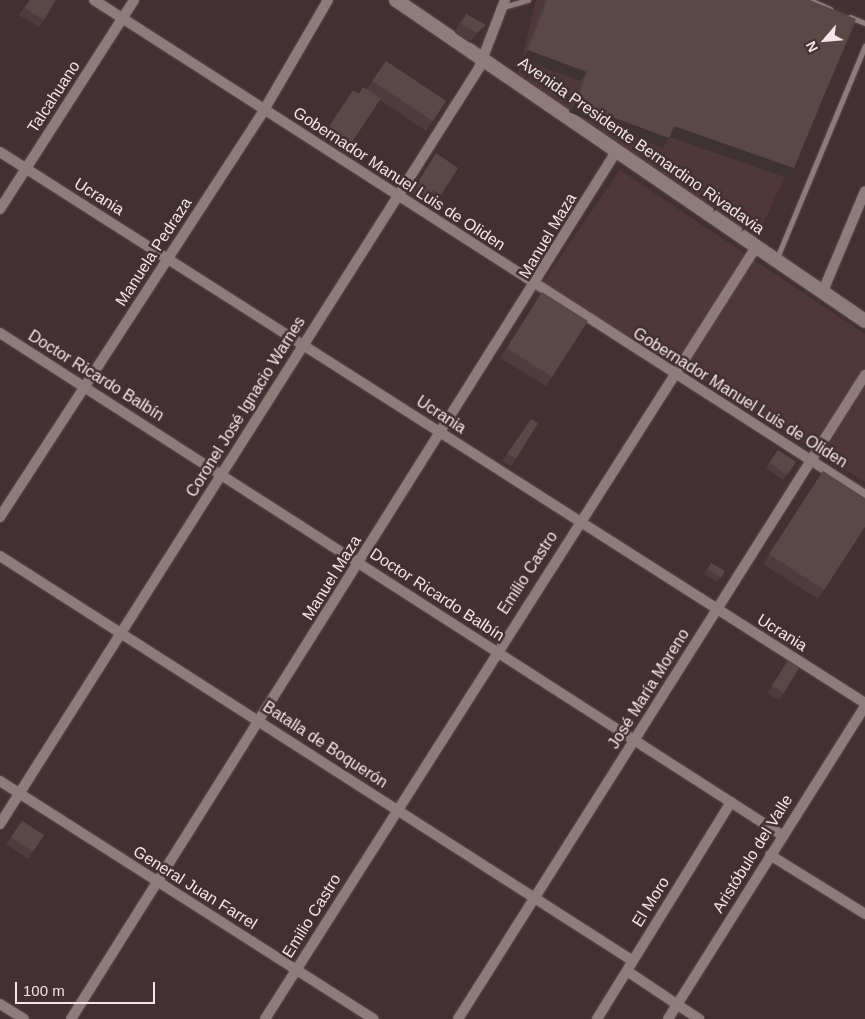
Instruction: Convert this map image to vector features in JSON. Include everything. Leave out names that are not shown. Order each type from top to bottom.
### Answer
[{"type":"street","name":"Gobernador Manuel Luis de Oliden","points":[[94,0],[675,375],[865,495]]},
{"type":"street","name":"Talcahuano","points":[[0,209],[134,0]]},
{"type":"street","name":"Manuela Pedraza","points":[[0,517],[264,110],[328,0]]},
{"type":"street","name":"Avenida Presidente Bernardino Rivadavia","points":[[396,0],[484,58],[616,152],[865,321]]},
{"type":"street","name":"Coronel José Ignacio Warnes","points":[[0,824],[484,58],[504,4]]},
{"type":"street","name":"Ucrania","points":[[0,152],[441,432],[579,522],[865,702]]},
{"type":"street","name":"Manuel Maza","points":[[71,1019],[441,432],[536,285],[616,152]]},
{"type":"street","points":[[823,291],[865,191]]},
{"type":"street","name":"Emilio Castro","points":[[265,1019],[496,651],[756,247]]},
{"type":"street","name":"Doctor Ricardo Balbín","points":[[0,333],[222,473],[782,835]]},
{"type":"street","name":"José María Moreno","points":[[458,1019],[865,375]]},
{"type":"street","name":"Batalla de Boquerón","points":[[0,556],[633,961]]},
{"type":"street","name":"Aristóbulo del Valle","points":[[668,1019],[782,835],[865,706]]},
{"type":"street","name":"General Juan Farrel","points":[[0,782],[374,1019]]},
{"type":"street","name":"El Moro","points":[[597,1019],[731,802]]},
{"type":"street","points":[[770,855],[865,914]]},
{"type":"street","points":[[626,971],[699,1019]]},
{"type":"street","points":[[0,1004],[24,1019]]},
{"type":"lane","points":[[504,4],[528,0]]},
{"type":"lane","points":[[810,0],[837,12]]},
{"type":"lane","points":[[844,14],[865,23]]},
{"type":"lane","points":[[776,260],[865,46]]},
{"type":"shaded area","points":[[536,0],[816,0],[858,19],[756,239],[518,74]]},
{"type":"shaded area","points":[[620,170],[865,334],[865,482],[688,370],[541,285]]},
{"type":"building","points":[[30,0],[56,0],[44,20],[24,8]]},
{"type":"building","points":[[547,0],[810,0],[856,19],[794,168],[674,126],[669,138],[575,103],[587,72],[528,50]]},
{"type":"building","points":[[466,14],[486,25],[477,33],[461,24]]},
{"type":"building","points":[[386,61],[446,101],[433,121],[372,81]]},
{"type":"building","points":[[363,87],[381,98],[350,145],[327,130],[353,90],[359,94]]},
{"type":"building","points":[[436,153],[458,168],[441,195],[433,190],[429,197],[418,190],[418,182]]},
{"type":"building","points":[[542,292],[588,321],[552,377],[507,348]]},
{"type":"building","points":[[531,419],[538,423],[516,459],[507,454]]},
{"type":"building","points":[[778,450],[796,462],[787,475],[769,463]]},
{"type":"building","points":[[823,471],[865,498],[865,527],[824,590],[769,554]]},
{"type":"building","points":[[711,563],[725,571],[721,578],[708,569]]},
{"type":"building","points":[[788,660],[799,668],[784,693],[772,686]]},
{"type":"building","points":[[22,821],[44,835],[33,852],[11,837]]}]
